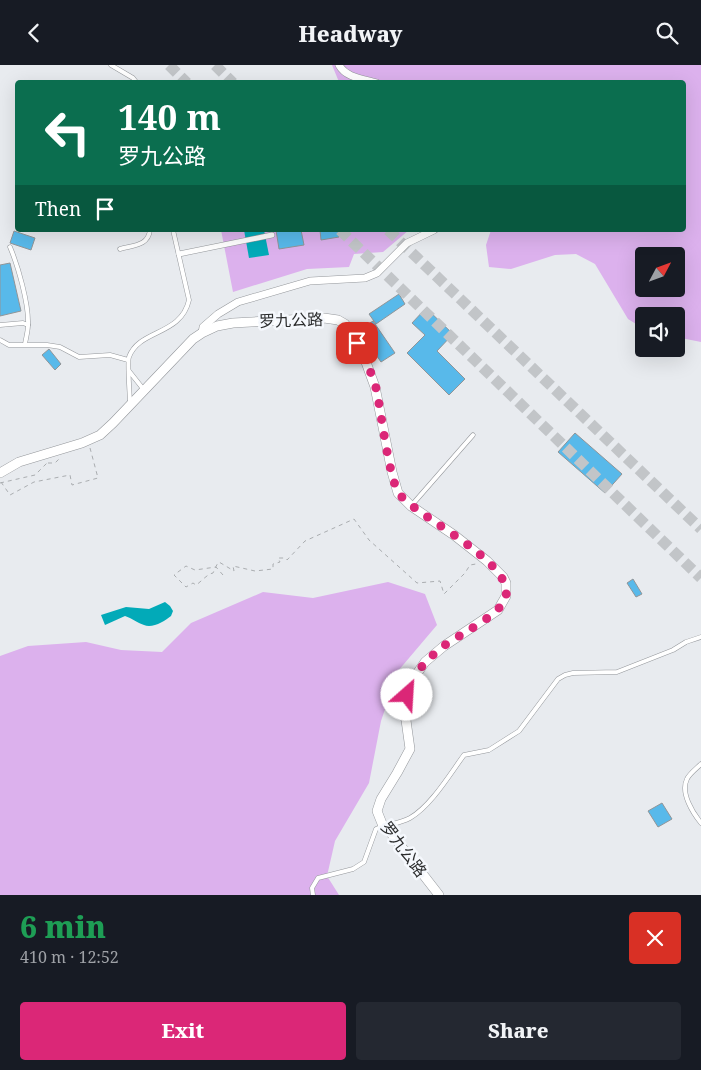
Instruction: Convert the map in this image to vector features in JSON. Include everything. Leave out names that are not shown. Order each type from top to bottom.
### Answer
[{"type":"street","points":[[339,65],[348,75],[366,80]]},
{"type":"street","points":[[202,333],[203,327],[218,314],[238,302],[310,281],[366,278],[377,273],[407,243],[430,232]]},
{"type":"street","points":[[179,254],[270,235]]},
{"type":"street","name":"罗九公路","points":[[0,479],[19,462],[82,443],[100,435],[192,339],[217,326],[233,323],[324,318],[338,320],[345,324],[363,354],[376,387],[392,472],[398,493],[411,506],[454,535],[487,561],[503,577],[506,583],[506,596],[498,610],[444,646],[425,662],[409,685],[404,706],[410,749],[381,799],[377,811],[383,826],[390,832],[439,895]]},
{"type":"lane","points":[[111,65],[135,80]]},
{"type":"lane","points":[[120,249],[146,242],[150,232]]},
{"type":"lane","points":[[130,405],[130,371],[128,360],[136,346],[176,323],[183,317],[187,309],[189,300],[174,232]]},
{"type":"lane","points":[[10,247],[15,259],[25,302],[28,325],[25,344]]},
{"type":"lane","points":[[0,325],[23,323],[28,325]]},
{"type":"lane","points":[[0,340],[9,345],[25,344],[60,347],[79,357],[110,355],[128,360]]},
{"type":"lane","points":[[130,371],[144,390]]},
{"type":"lane","points":[[411,506],[473,435]]},
{"type":"lane","points":[[313,895],[312,888],[318,878],[352,869],[364,862],[376,829],[411,817],[425,806],[464,755],[489,750],[519,731],[558,679],[574,673],[617,672],[673,650],[686,641],[701,637]]},
{"type":"lane","points":[[701,764],[687,779],[686,790],[690,806],[701,823]]},
{"type":"path","points":[[47,463],[35,475],[0,479],[10,495],[34,482],[70,475],[72,485],[98,478],[89,444]]},
{"type":"path","points":[[216,567],[196,570],[186,566],[174,575],[186,587],[193,583],[196,585],[209,573],[213,573],[219,562],[234,571],[233,566],[255,571],[273,569],[273,564],[280,562],[278,558],[285,558],[287,560],[304,541],[354,519],[369,540],[417,583],[440,581],[444,594],[465,573],[470,565],[487,561]]},
{"type":"path","points":[[216,567],[223,575]]},
{"type":"shaded area","points":[[332,65],[701,65],[701,342],[685,339],[685,307],[635,307],[635,323],[628,319],[595,264],[576,254],[555,255],[511,269],[489,267],[486,245],[490,232],[686,232],[686,80],[338,80]]},
{"type":"shaded area","points":[[221,232],[407,232],[383,252],[354,254],[349,267],[307,269],[233,292]]},
{"type":"shaded area","points":[[388,582],[425,594],[437,625],[398,671],[381,721],[369,783],[335,841],[327,876],[339,895],[0,895],[0,656],[28,646],[86,642],[121,650],[162,652],[191,623],[263,592],[313,598]]},
{"type":"water","points":[[244,232],[264,232],[269,255],[249,258]]},
{"type":"water","points":[[165,602],[173,611],[171,616],[151,626],[144,625],[125,616],[105,625],[101,615],[126,607],[149,609]]},
{"type":"building","points":[[14,231],[35,238],[31,250],[10,243]]},
{"type":"building","points":[[276,232],[301,232],[304,245],[279,249]]},
{"type":"building","points":[[320,232],[338,232],[339,237],[321,240]]},
{"type":"building","points":[[10,263],[21,311],[0,316],[0,265]]},
{"type":"building","points":[[399,294],[405,304],[376,324],[369,314]]},
{"type":"building","points":[[426,308],[453,334],[437,351],[465,379],[449,395],[407,353],[425,335],[412,323]]},
{"type":"building","points":[[373,321],[395,353],[381,362],[359,330]]},
{"type":"building","points":[[49,349],[61,364],[55,370],[42,355]]},
{"type":"building","points":[[575,433],[622,474],[605,493],[558,452]]},
{"type":"building","points":[[633,579],[642,594],[636,597],[627,583]]},
{"type":"building","points":[[662,803],[672,819],[658,827],[648,811]]},
{"type":"tunnel","points":[[169,65],[184,80]]},
{"type":"tunnel","points":[[215,65],[230,80]]},
{"type":"tunnel","points":[[342,232],[701,578]]},
{"type":"tunnel","points":[[390,232],[701,529]]},
{"type":"route","points":[[357,343],[376,387],[392,472],[398,493],[411,506],[454,535],[487,561],[503,577],[506,583],[506,596],[498,610],[444,646],[425,662],[409,685],[407,695]]}]
